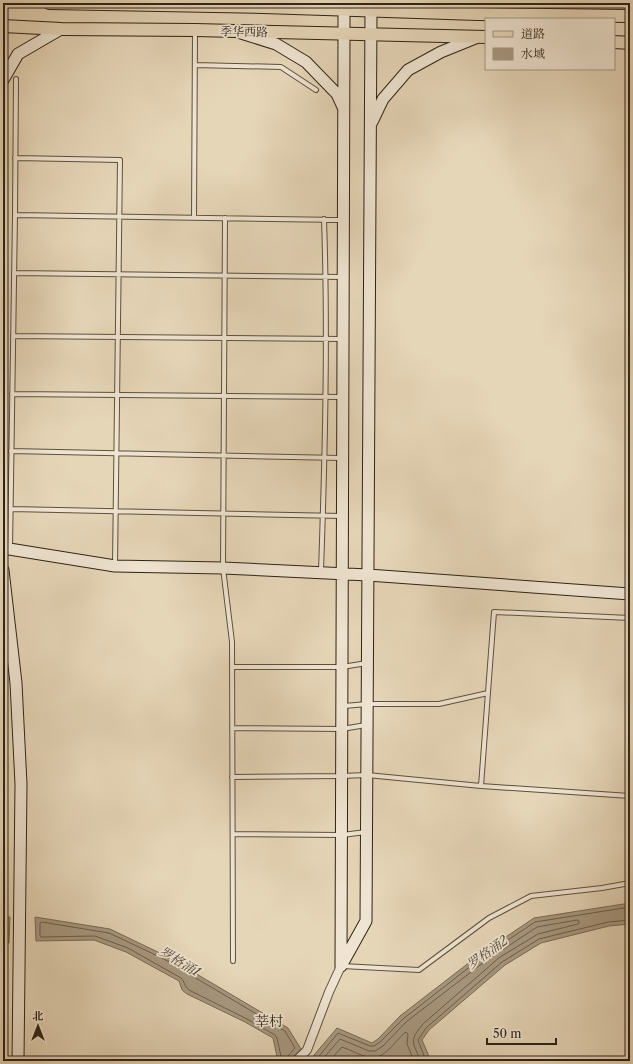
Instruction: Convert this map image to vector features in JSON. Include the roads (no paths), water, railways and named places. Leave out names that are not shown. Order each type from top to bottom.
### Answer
[{"type":"main road","name":"季华西路","points":[[49,3],[268,5],[371,11],[630,16]]},
{"type":"main road","name":"季华西路","points":[[3,26],[61,29],[195,30],[482,37]]},
{"type":"main road","points":[[615,42],[630,43]]},
{"type":"street","points":[[445,3],[478,14]]},
{"type":"street","points":[[341,966],[344,10]]},
{"type":"street","points":[[296,1061],[307,1050],[329,992],[341,966],[366,922],[371,11]]},
{"type":"street","points":[[3,80],[18,54],[61,29]]},
{"type":"street","points":[[234,31],[276,44],[306,62],[337,94],[344,109]]},
{"type":"street","points":[[370,126],[383,99],[408,70],[441,52],[482,37]]},
{"type":"street","points":[[7,548],[115,566],[223,568],[368,575],[630,594]]},
{"type":"street","points":[[3,570],[16,682],[21,784],[18,1061]]},
{"type":"lane","points":[[194,218],[195,30]]},
{"type":"lane","points":[[195,65],[281,67],[316,90]]},
{"type":"lane","points":[[7,548],[11,509],[16,79]]},
{"type":"lane","points":[[15,158],[120,160],[115,566]]},
{"type":"lane","points":[[15,215],[344,220]]},
{"type":"lane","points":[[226,218],[223,568],[232,642],[233,961]]},
{"type":"lane","points":[[321,573],[326,338],[324,220]]},
{"type":"lane","points":[[14,273],[343,277]]},
{"type":"lane","points":[[13,336],[343,339]]},
{"type":"lane","points":[[12,394],[343,397]]},
{"type":"lane","points":[[11,451],[342,458]]},
{"type":"lane","points":[[11,509],[342,516]]},
{"type":"lane","points":[[481,786],[494,612],[630,618]]},
{"type":"lane","points":[[232,667],[342,667],[367,663]]},
{"type":"lane","points":[[342,706],[367,704],[439,704],[488,693]]},
{"type":"lane","points":[[232,728],[342,729],[367,725]]},
{"type":"lane","points":[[232,776],[367,775],[481,786],[630,796]]},
{"type":"lane","points":[[232,834],[342,835],[366,832]]},
{"type":"lane","points":[[341,966],[419,970],[489,918],[530,896],[602,888],[630,883]]},
{"type":"water","name":"罗格涌2","points":[[630,903],[630,924],[609,926],[541,943],[505,965],[429,1030],[422,1040],[431,1061],[309,1061],[337,1028],[372,1043],[378,1039],[400,1016],[479,955],[534,918]]},
{"type":"water","points":[[3,917],[10,917],[9,943],[3,942]]},
{"type":"water","points":[[35,917],[110,929],[166,956],[288,1028],[301,1049],[288,1061],[278,1061],[273,1038],[245,1022],[187,994],[182,990],[179,981],[126,952],[94,940],[36,941]]},
{"type":"district","name":"莘村","points":[[269,1021]]},
{"type":"water label","name":"罗格涌1","points":[[180,961]]}]
